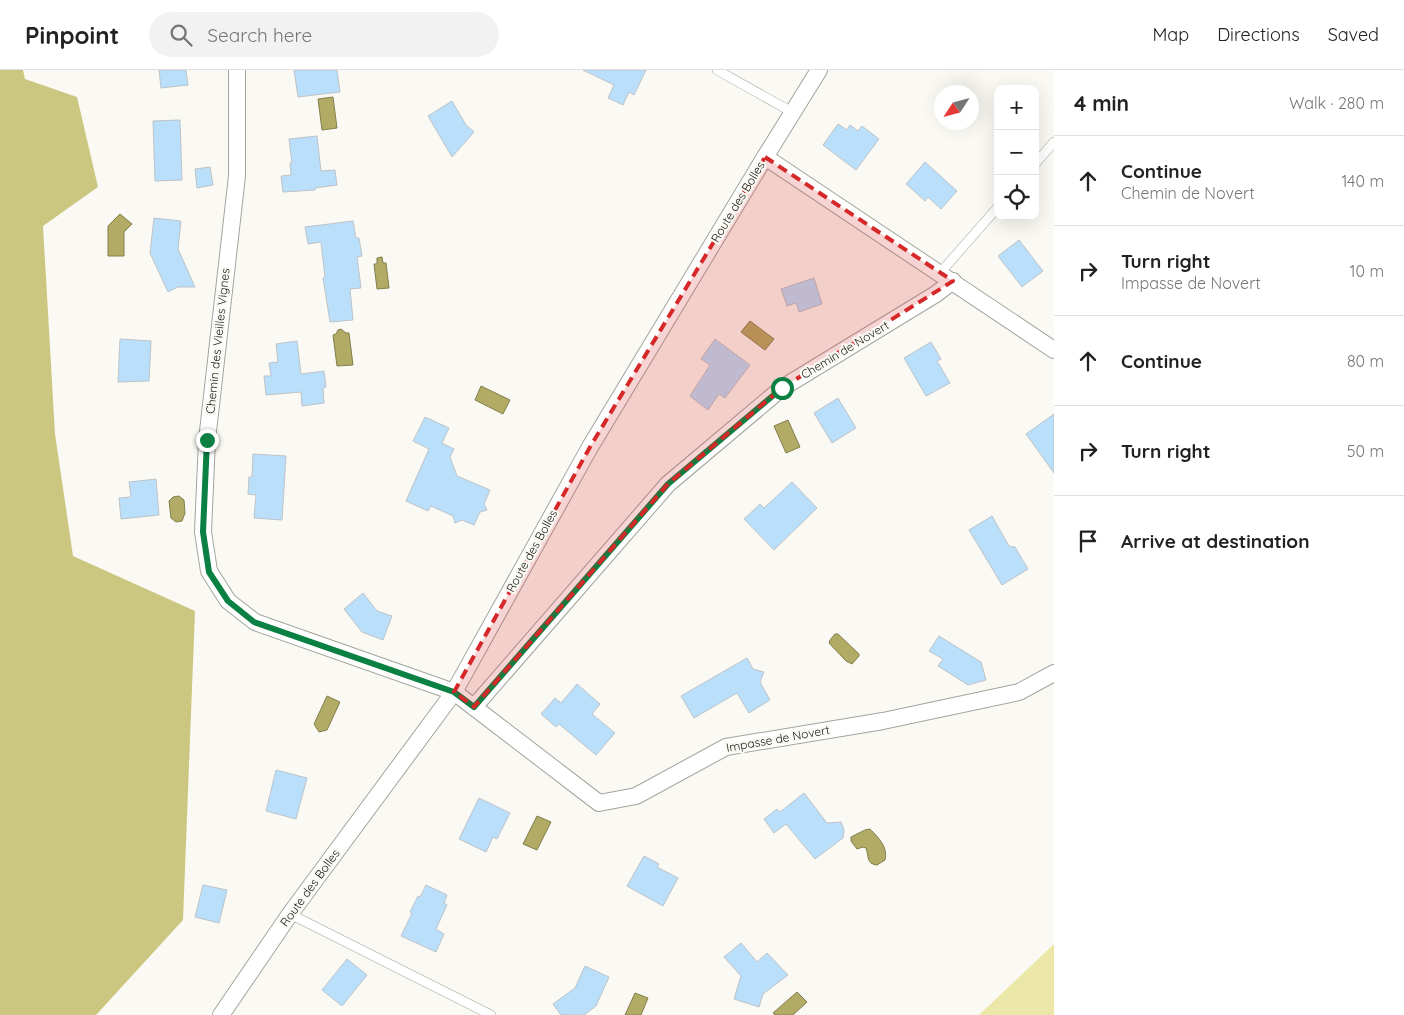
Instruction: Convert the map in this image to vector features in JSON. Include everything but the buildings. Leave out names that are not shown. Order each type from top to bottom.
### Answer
[{"type":"street","name":"Chemin des Vieilles Vignes","points":[[237,70],[236,176],[207,440],[203,532],[209,572],[228,601],[254,622],[454,692]]},
{"type":"street","name":"Route des Bolles","points":[[221,1015],[290,914],[454,692],[590,447],[819,70]]},
{"type":"street","points":[[765,157],[1054,350]]},
{"type":"street","name":"Chemin de Novert","points":[[474,707],[668,484],[782,388],[936,294],[946,277]]},
{"type":"street","name":"Impasse de Novert","points":[[454,692],[599,803],[636,796],[726,747],[883,721],[1019,692],[1054,673]]},
{"type":"lane","points":[[716,70],[792,112]]},
{"type":"lane","points":[[1039,159],[1054,142]]},
{"type":"lane","points":[[946,277],[994,211]]},
{"type":"lane","points":[[290,914],[491,1015]]},
{"type":"highlighted area","points":[[765,157],[953,281],[782,388],[668,484],[474,707],[454,692],[590,447]]},
{"type":"shaded area","points":[[0,70],[23,70],[25,79],[77,97],[98,187],[43,226],[55,434],[73,556],[195,611],[183,920],[96,1015],[0,1015]]},
{"type":"shaded area","points":[[333,97],[337,128],[322,130],[318,99]]},
{"type":"shaded area","points":[[120,214],[132,224],[124,232],[124,256],[108,256],[108,226]]},
{"type":"shaded area","points":[[382,257],[383,263],[386,263],[389,288],[377,289],[374,264],[377,264],[377,258]]},
{"type":"shaded area","points":[[750,321],[774,339],[765,350],[741,332]]},
{"type":"shaded area","points":[[341,329],[349,333],[353,365],[337,366],[333,335]]},
{"type":"shaded area","points":[[481,386],[510,400],[503,414],[475,400]]},
{"type":"shaded area","points":[[788,420],[800,447],[786,453],[774,426]]},
{"type":"shaded area","points":[[179,496],[184,500],[185,513],[182,521],[176,522],[171,518],[169,501],[173,497]]},
{"type":"shaded area","points":[[835,634],[838,634],[859,654],[852,664],[846,661],[829,643]]},
{"type":"shaded area","points":[[327,696],[340,702],[327,730],[319,732],[314,724]]},
{"type":"shaded area","points":[[537,816],[551,822],[537,850],[523,844]]},
{"type":"shaded area","points":[[870,829],[884,847],[886,855],[885,860],[877,865],[869,861],[866,848],[857,849],[851,841],[851,837]]},
{"type":"shaded area","points":[[1054,944],[1054,1015],[979,1015]]},
{"type":"shaded area","points":[[797,992],[807,1002],[793,1015],[775,1015],[773,1013]]},
{"type":"shaded area","points":[[635,993],[648,998],[641,1015],[625,1015]]},
{"type":"route","points":[[207,440],[203,532],[209,572],[228,601],[254,622],[454,692],[474,707],[668,484],[782,388]]}]
